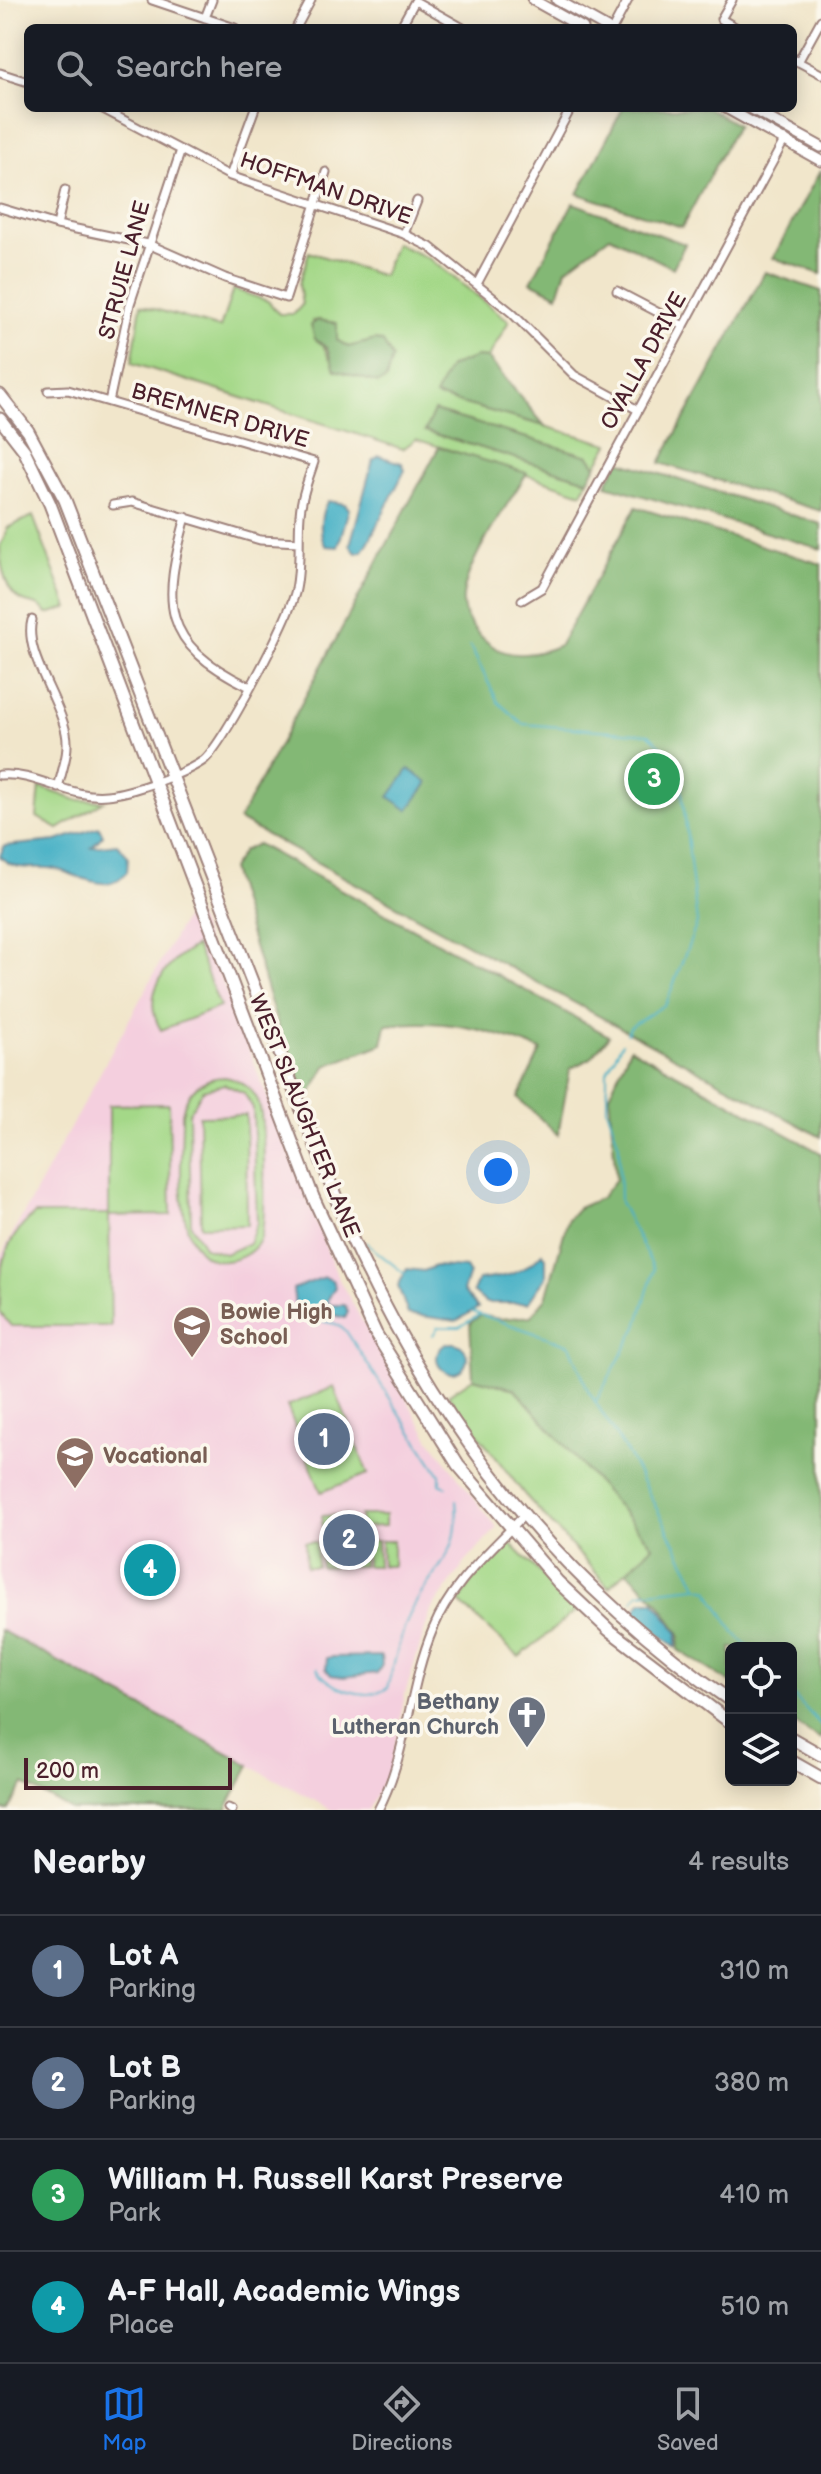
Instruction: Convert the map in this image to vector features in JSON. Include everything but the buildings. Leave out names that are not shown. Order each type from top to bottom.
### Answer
[{"type":"main road","points":[[533,0],[576,24]]},
{"type":"main road","points":[[557,0],[602,24]]},
{"type":"main road","points":[[733,112],[821,161]]},
{"type":"main road","points":[[757,112],[821,147]]},
{"type":"main road","name":"WEST SLAUGHTER LANE","points":[[0,395],[48,463],[78,532],[352,1239],[391,1322],[439,1402],[523,1516],[580,1577],[647,1638],[725,1696]]},
{"type":"main road","name":"WEST SLAUGHTER LANE","points":[[0,419],[33,466],[334,1246],[376,1334],[458,1465],[558,1582],[609,1630],[725,1720]]},
{"type":"main road","points":[[62,537],[78,532]]},
{"type":"main road","points":[[334,1246],[352,1239]]},
{"type":"main road","points":[[719,1716],[725,1707]]},
{"type":"main road","points":[[797,1741],[821,1755]]},
{"type":"main road","points":[[797,1764],[821,1778]]},
{"type":"street","points":[[152,0],[223,24]]},
{"type":"street","points":[[205,18],[212,0]]},
{"type":"street","points":[[298,24],[311,0]]},
{"type":"street","points":[[613,24],[628,0]]},
{"type":"street","points":[[730,24],[721,19],[732,0]]},
{"type":"street","points":[[402,24],[415,1],[456,24]]},
{"type":"street","points":[[797,58],[821,20]]},
{"type":"street","points":[[797,61],[821,74]]},
{"type":"street","points":[[0,75],[24,81]]},
{"type":"street","name":"HOFFMAN DRIVE","points":[[109,112],[230,176],[404,234],[430,247],[530,329],[574,375],[638,410]]},
{"type":"street","points":[[230,176],[254,112]]},
{"type":"street","points":[[477,284],[569,112]]},
{"type":"street","name":"OVALLA DRIVE","points":[[522,600],[542,588],[790,130]]},
{"type":"street","name":"STRUIE LANE","points":[[109,402],[128,311],[181,150]]},
{"type":"street","points":[[0,208],[57,225],[148,244],[225,278],[286,298],[326,172]]},
{"type":"street","points":[[57,225],[65,190]]},
{"type":"street","points":[[404,234],[417,201]]},
{"type":"street","points":[[617,291],[684,326]]},
{"type":"street","name":"BREMNER DRIVE","points":[[0,775],[22,776],[82,795],[107,795],[195,765],[210,752],[295,596],[301,507],[314,462],[68,390],[48,391]]},
{"type":"street","points":[[113,505],[132,502],[260,540],[299,542]]},
{"type":"street","points":[[186,517],[170,578],[175,619],[186,641],[203,660],[248,686]]},
{"type":"street","points":[[32,620],[31,642],[66,732],[66,757],[58,788]]},
{"type":"street","points":[[378,1810],[395,1775],[424,1654],[437,1620],[460,1580],[523,1516]]},
{"type":"shaded area","name":"Bowie High School","points":[[192,904],[338,1278],[430,1440],[497,1528],[465,1563],[431,1610],[405,1694],[390,1770],[368,1810],[332,1810],[0,1630],[0,1257]]},
{"type":"green space","points":[[621,112],[715,112],[737,125],[682,227],[578,194]]},
{"type":"green space","points":[[821,171],[821,274],[773,258]]},
{"type":"green space","points":[[573,203],[685,244],[673,268],[610,236],[566,269],[558,295],[531,282]]},
{"type":"green space","points":[[395,243],[430,259],[509,321],[488,358],[476,357],[436,396],[609,444],[596,466],[589,456],[434,411],[426,431],[588,480],[582,493],[416,439],[403,449],[132,363],[141,305],[220,328],[233,289],[268,301],[279,314],[294,314],[302,305],[299,284],[309,252],[383,276]],"holes":[[[312,321],[337,323],[337,340],[349,347],[376,340],[329,358]]]},
{"type":"green space","points":[[765,272],[821,291],[821,511],[660,463]]},
{"type":"green space","points":[[318,320],[337,323],[337,340],[348,347],[376,340],[383,342],[392,358],[386,380],[378,383],[335,370],[327,348],[315,339],[311,325]]},
{"type":"green space","points":[[476,357],[488,358],[545,426],[435,396],[449,367]]},
{"type":"green space","points":[[434,411],[589,456],[596,466],[588,480],[425,431]]},
{"type":"green space","points":[[439,447],[527,473],[476,556],[464,591],[464,611],[473,628],[491,645],[507,653],[534,653],[560,645],[636,507],[821,564],[821,1137],[239,820]]},
{"type":"green space","points":[[619,461],[821,524],[821,549],[606,485]]},
{"type":"green space","points":[[33,516],[68,608],[47,614],[40,607],[19,599],[9,587],[1,562],[0,546],[7,528]]},
{"type":"green space","points":[[40,787],[76,800],[104,801],[58,829],[37,817]]},
{"type":"green space","points":[[257,844],[609,1036],[591,1058],[570,1069],[558,1135],[518,1098],[541,1050],[484,1031],[447,1024],[386,1025],[382,1044],[326,1066],[308,1099],[278,1027],[231,869],[243,851]]},
{"type":"green space","points":[[196,946],[220,1007],[161,1030],[153,1004],[159,981],[174,961]]},
{"type":"green space","points":[[630,1048],[821,1153],[821,1740],[797,1725],[797,1642],[725,1642],[725,1679],[678,1650],[680,1634],[658,1602],[627,1571],[653,1546],[515,1389],[473,1378],[470,1323],[481,1315],[499,1319],[531,1316],[546,1298],[568,1219],[578,1208],[601,1198],[616,1179],[609,1095]]},
{"type":"green space","points":[[217,1078],[240,1082],[255,1096],[264,1148],[264,1214],[260,1240],[245,1255],[225,1261],[207,1257],[194,1244],[182,1202],[184,1106],[196,1087]],"holes":[[[224,1084],[244,1093],[253,1108],[257,1223],[249,1243],[225,1254],[205,1248],[191,1225],[189,1112],[203,1090]]]},
{"type":"green space","points":[[169,1104],[171,1215],[109,1216],[111,1326],[11,1326],[0,1312],[1,1283],[4,1258],[15,1236],[35,1214],[109,1214],[109,1105]]},
{"type":"green space","points":[[246,1115],[247,1225],[201,1226],[199,1116]]},
{"type":"green space","points":[[473,1378],[515,1389],[654,1546],[609,1587],[525,1495],[448,1395]]},
{"type":"green space","points":[[334,1387],[368,1474],[321,1492],[287,1406]]},
{"type":"green space","points":[[346,1515],[346,1527],[322,1527],[322,1516]]},
{"type":"green space","points":[[360,1515],[385,1515],[385,1526],[361,1527]]},
{"type":"green space","points":[[366,1541],[377,1541],[378,1566],[366,1566]]},
{"type":"green space","points":[[381,1541],[393,1541],[393,1566],[382,1566]]},
{"type":"green space","points":[[305,1542],[316,1542],[317,1567],[306,1567]]},
{"type":"green space","points":[[320,1542],[332,1542],[332,1567],[321,1567]]},
{"type":"green space","points":[[336,1542],[347,1542],[347,1566],[336,1567]]},
{"type":"green space","points":[[351,1542],[362,1542],[363,1566],[351,1566]]},
{"type":"green space","points":[[510,1543],[577,1610],[519,1657],[459,1602],[480,1569]]},
{"type":"green space","points":[[0,1630],[250,1765],[226,1810],[71,1810],[24,1784],[9,1810],[0,1810]]},
{"type":"water","points":[[379,456],[402,463],[405,470],[368,543],[363,551],[356,553],[350,545],[373,460]]},
{"type":"water","points":[[328,501],[345,504],[349,509],[338,547],[326,546],[323,542],[322,517]]},
{"type":"water","points":[[409,769],[428,783],[408,810],[389,797]]},
{"type":"water","points":[[99,827],[103,835],[92,847],[117,844],[128,856],[127,872],[111,882],[92,881],[55,869],[19,867],[0,856],[4,846],[56,841]]},
{"type":"water","points":[[542,1253],[546,1257],[546,1277],[528,1303],[486,1303],[473,1292],[478,1280],[513,1273],[528,1266]]},
{"type":"water","points":[[435,1266],[466,1268],[469,1273],[463,1291],[478,1308],[456,1321],[408,1314],[398,1286],[407,1269],[424,1271]]},
{"type":"water","points":[[324,1277],[332,1280],[335,1287],[327,1301],[331,1305],[345,1305],[348,1312],[345,1318],[319,1311],[308,1315],[296,1313],[293,1289]]},
{"type":"water","points":[[452,1343],[463,1347],[467,1358],[463,1369],[452,1373],[441,1369],[437,1358],[441,1347]]},
{"type":"water","points":[[642,1601],[654,1601],[678,1633],[676,1647],[633,1613]]},
{"type":"water","points":[[381,1656],[382,1665],[377,1673],[344,1677],[331,1675],[326,1669],[327,1658],[331,1657]]},
{"type":"waterway","points":[[470,646],[498,702],[523,724],[649,734],[664,749],[681,783],[697,923],[666,1004],[630,1027],[627,1033]]},
{"type":"waterway","points":[[596,1401],[637,1327],[654,1269],[620,1202],[619,1145],[607,1108],[607,1071],[622,1043]]},
{"type":"waterway","points":[[366,1243],[405,1274]]},
{"type":"waterway","points":[[473,1312],[570,1345],[588,1390],[629,1456],[698,1587],[708,1590],[743,1642]]},
{"type":"waterway","points":[[307,1313],[306,1318],[336,1324],[346,1331],[440,1475],[440,1484],[447,1487]]},
{"type":"waterway","points":[[433,1335],[438,1327],[459,1327],[479,1315]]},
{"type":"waterway","points":[[317,1668],[329,1681],[348,1691],[369,1694],[387,1688],[409,1615],[451,1547],[457,1519],[456,1500]]},
{"type":"waterway","points":[[633,1601],[639,1593],[696,1587]]},
{"type":"waterway","points":[[797,1699],[821,1725]]},
{"type":"place","name":"William H. Russell Karst Preserve","points":[[654,779]]},
{"type":"place","name":"Bowie High School","points":[[192,1359]]},
{"type":"place","name":"Lot A","points":[[324,1439]]},
{"type":"place","name":"Vocational","points":[[75,1490]]},
{"type":"place","name":"Lot B","points":[[349,1540]]},
{"type":"place","name":"A-F Hall, Academic Wings","points":[[150,1570]]},
{"type":"place","name":"Bethany Lutheran Church","points":[[527,1749]]}]
